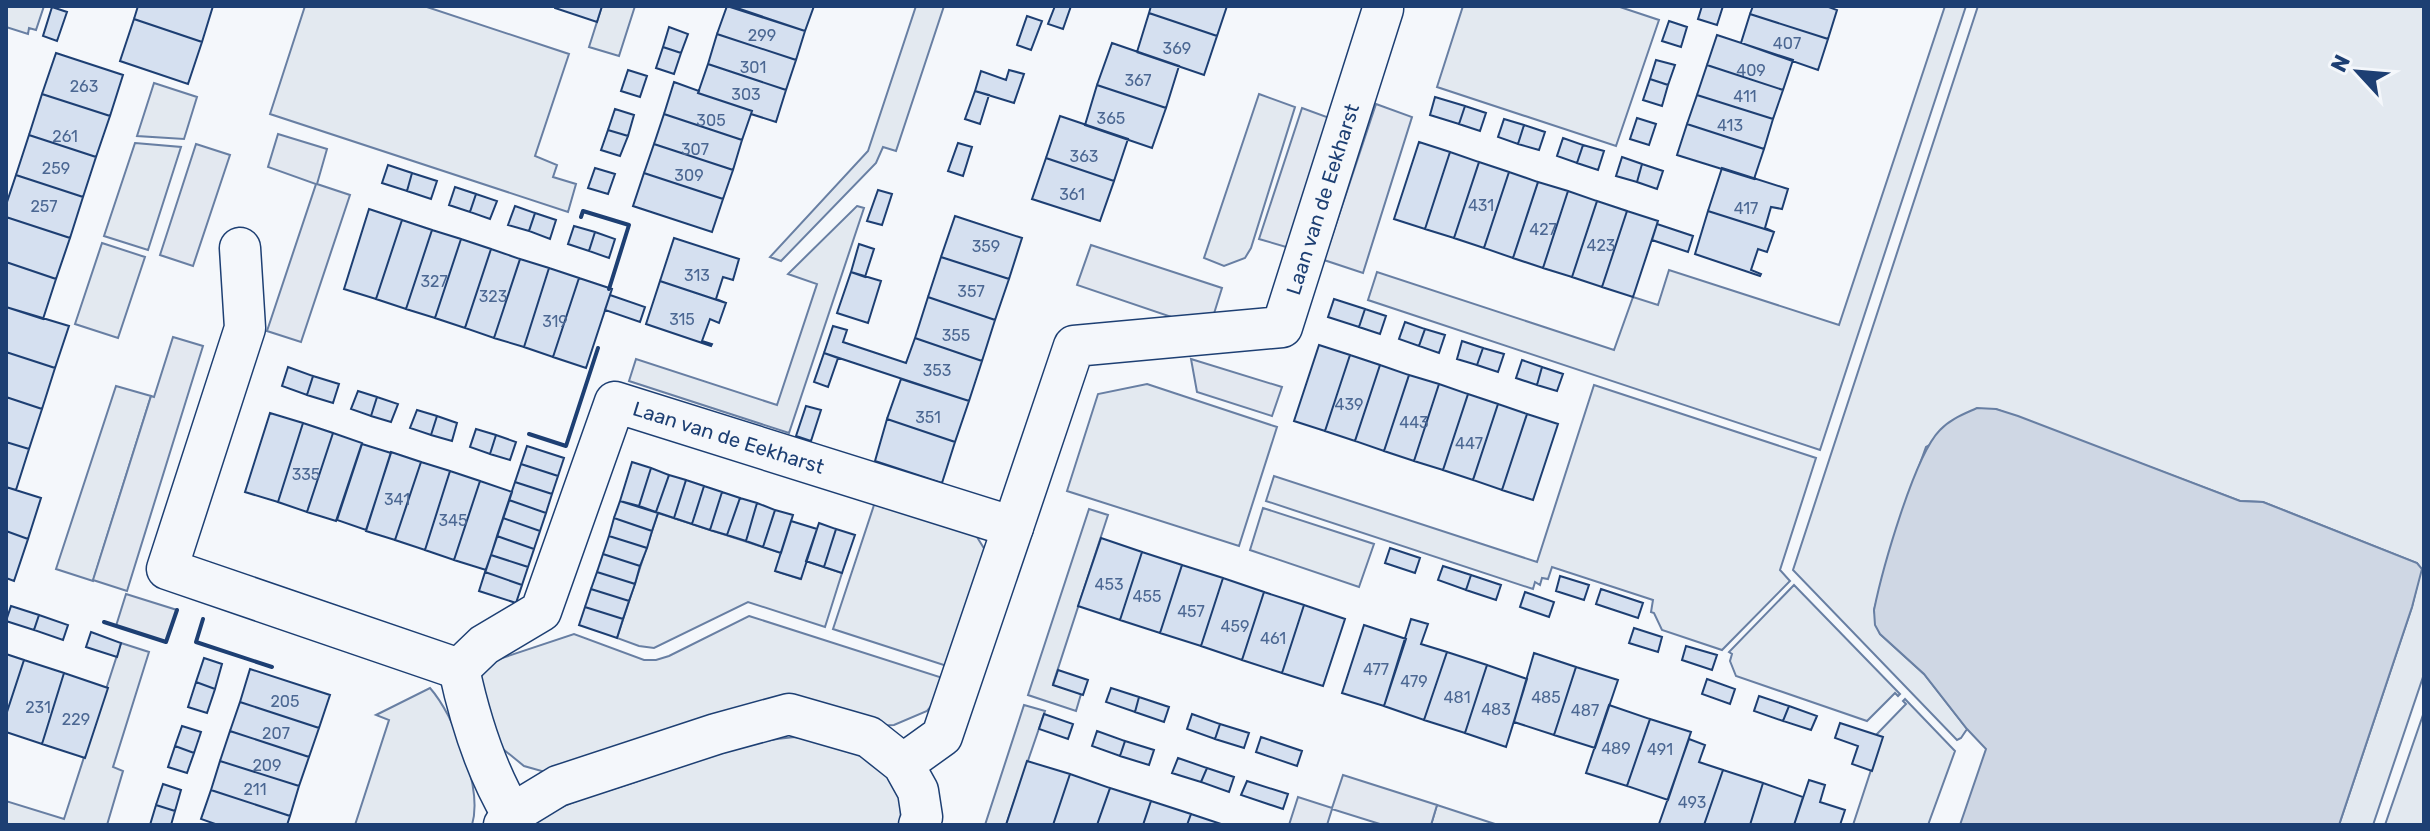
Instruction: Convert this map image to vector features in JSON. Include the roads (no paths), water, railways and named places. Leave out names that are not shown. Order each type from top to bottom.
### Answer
[{"type":"street","name":"Laan van de Eekharst","points":[[903,764],[942,736],[1074,346],[1282,327],[1383,9]]},
{"type":"street","points":[[240,248],[245,328],[167,569],[459,669],[467,705],[508,820],[558,786],[716,734],[789,714],[869,737],[903,764],[918,791],[922,817],[919,825]]},
{"type":"street","name":"Laan van de Eekharst","points":[[459,669],[484,645],[541,611],[615,402],[1013,527]]}]
